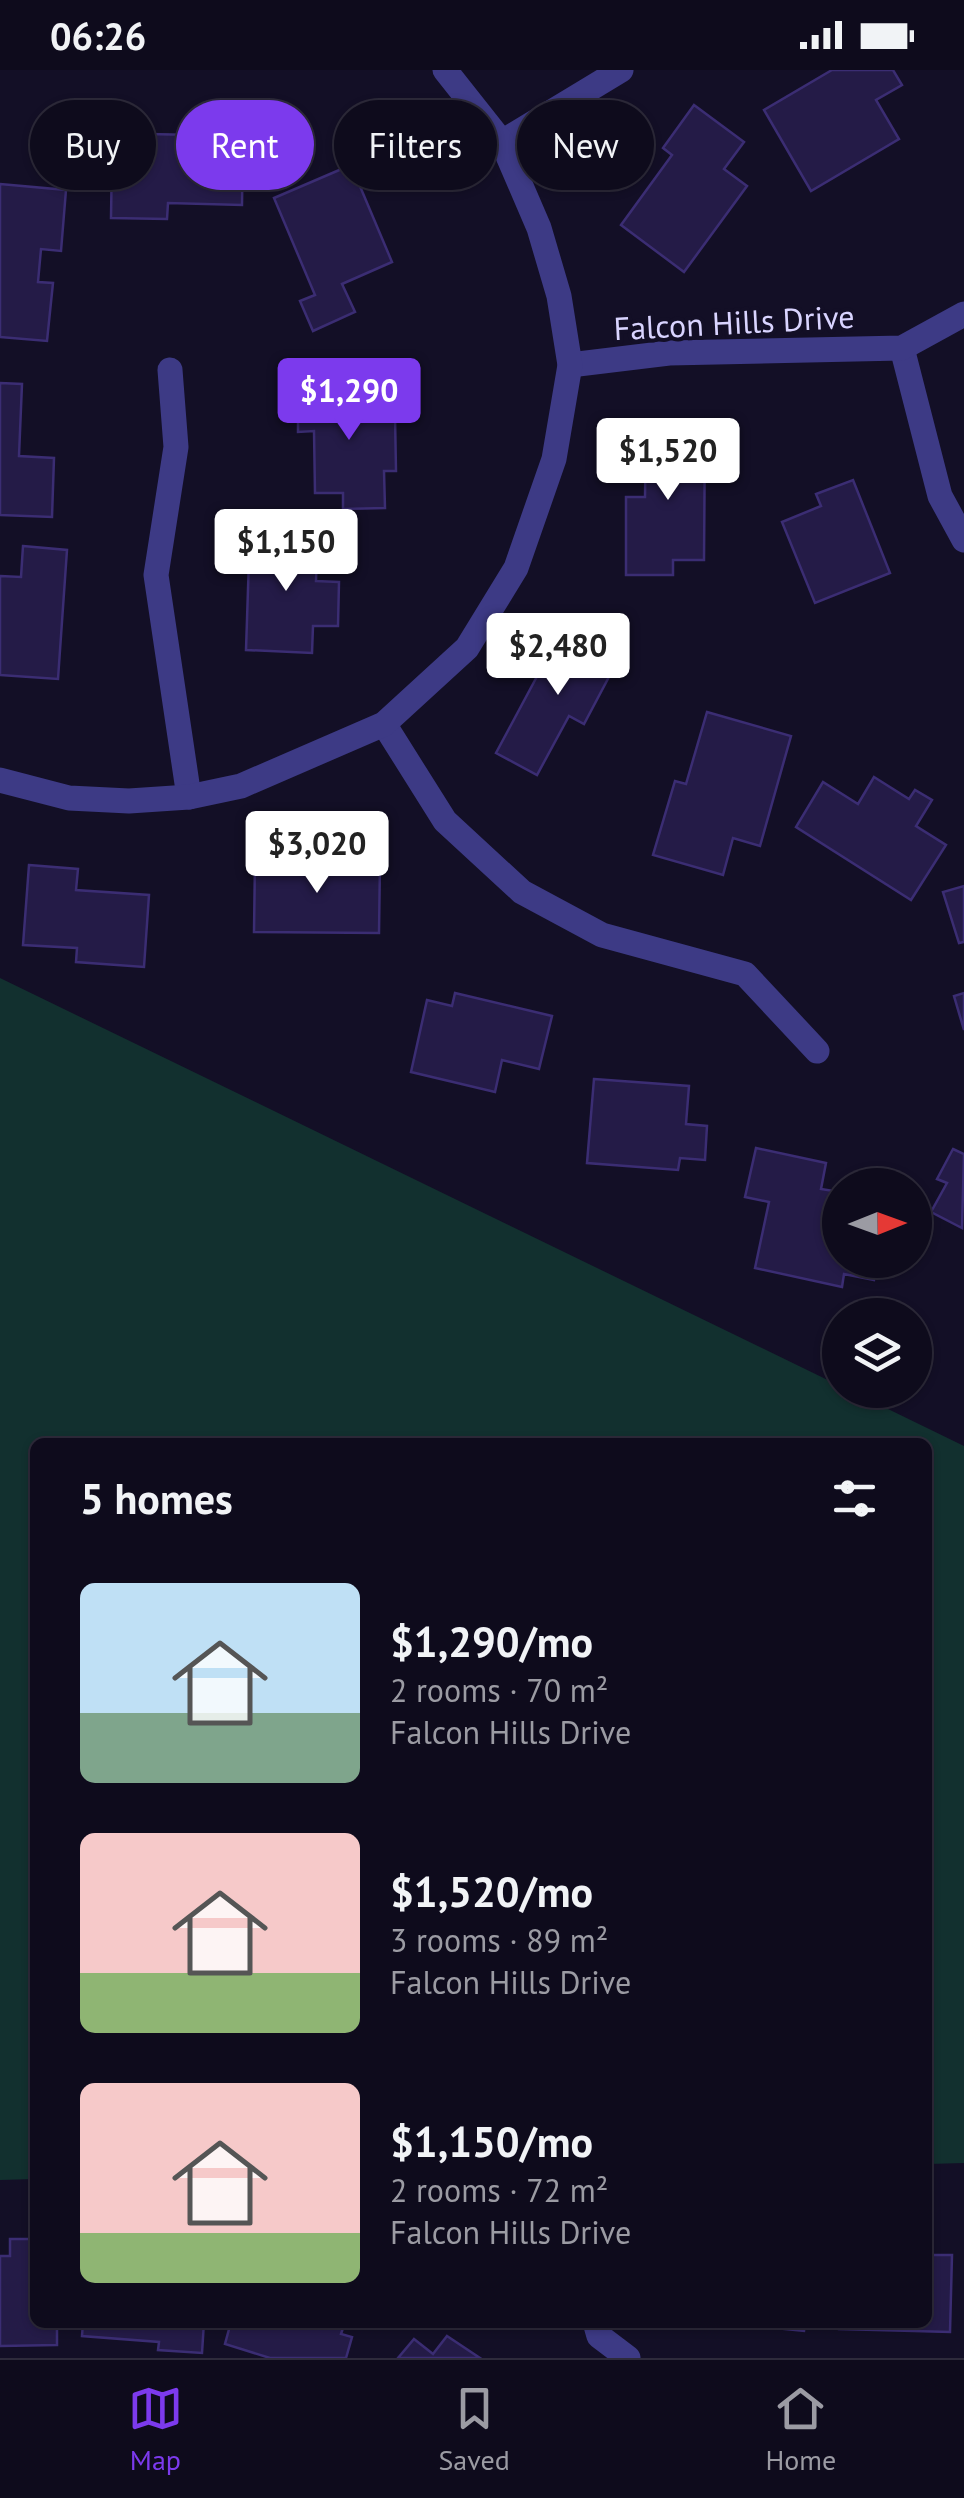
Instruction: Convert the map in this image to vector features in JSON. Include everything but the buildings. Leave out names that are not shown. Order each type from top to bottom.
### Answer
[{"type":"street","name":"Falcon Hills Drive","points":[[0,780],[69,798],[189,797],[256,780],[384,724],[467,648],[516,568],[554,459],[570,365],[558,296],[540,228],[502,142],[445,70]]},
{"type":"street","points":[[502,142],[621,70]]},
{"type":"street","name":"Falcon Hills Drive","points":[[570,365],[669,352],[902,348],[964,314]]},
{"type":"street","name":"Falcon Hills Drive","points":[[902,348],[940,496],[964,540]]},
{"type":"street","points":[[170,370],[176,446],[156,575],[189,797]]},
{"type":"street","points":[[384,724],[445,822],[522,892],[602,936],[745,974],[818,1051]]},
{"type":"street","points":[[596,2328],[599,2336],[628,2358]]},
{"type":"green space","points":[[0,978],[822,1377],[822,1408],[886,1408],[964,1446],[964,2163],[932,2164],[932,1438],[30,1438],[30,2179],[0,2180]]}]
